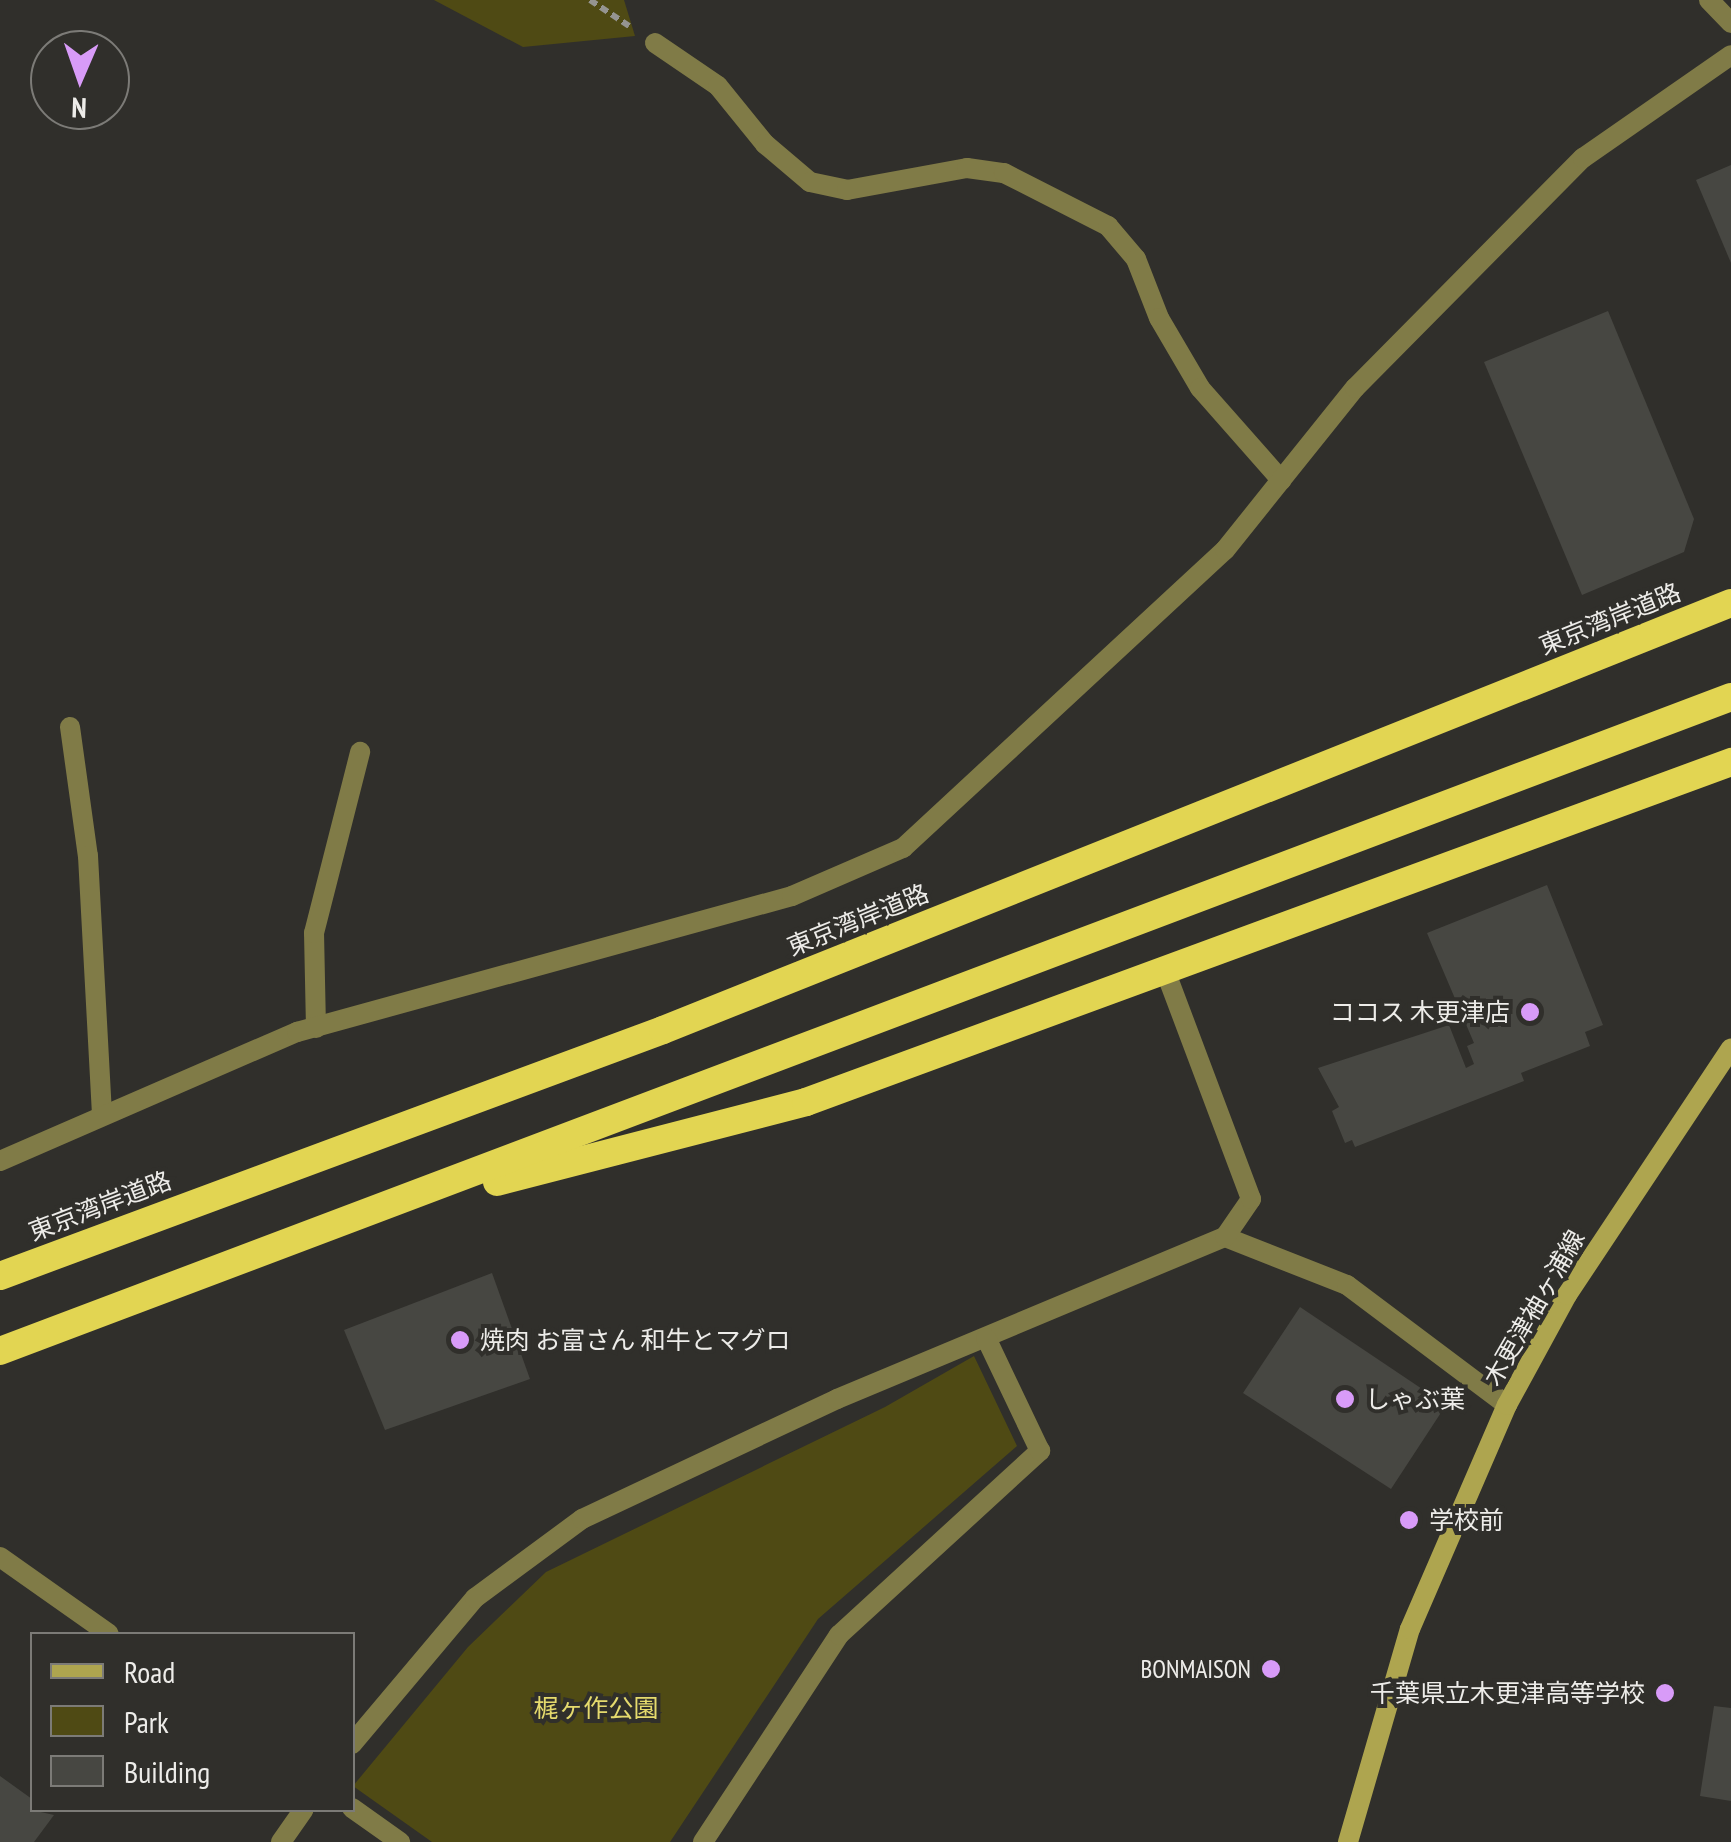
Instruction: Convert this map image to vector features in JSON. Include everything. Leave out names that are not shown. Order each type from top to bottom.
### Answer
[{"type":"highway","name":"東京湾岸道路","points":[[0,1276],[662,1030],[1731,603]]},
{"type":"highway","points":[[0,1350],[365,1217],[1731,697]]},
{"type":"highway","points":[[365,1217],[806,1102],[1731,762]]},
{"type":"main road","name":"木更津袖ヶ浦線","points":[[1348,1842],[1410,1629],[1507,1405],[1567,1294],[1731,1048]]},
{"type":"street","points":[[1708,0],[1731,23]]},
{"type":"street","points":[[655,43],[718,86],[765,144],[810,182],[847,190],[905,184],[967,168],[1004,173],[1108,226],[1136,259],[1159,318],[1200,388],[1282,480]]},
{"type":"street","points":[[0,1161],[102,1114],[316,1028],[792,896],[903,848],[1225,550],[1355,388],[1583,158],[1731,55]]},
{"type":"street","points":[[70,727],[88,856],[102,1114]]},
{"type":"street","points":[[316,1028],[314,933],[360,752]]},
{"type":"street","points":[[355,1740],[474,1598],[582,1518],[986,1338],[1225,1238],[1250,1199],[1165,970]]},
{"type":"street","points":[[1225,1238],[1347,1285],[1507,1405]]},
{"type":"street","points":[[703,1842],[839,1635],[1040,1451],[986,1338]]},
{"type":"street","points":[[0,1557],[106,1632]]},
{"type":"street","points":[[355,1810],[400,1842]]},
{"type":"street","points":[[281,1842],[302,1812]]},
{"type":"path","points":[[590,0],[655,43]]},
{"type":"green space","points":[[434,0],[624,0],[635,36],[523,47]]},
{"type":"green space","name":"梶ヶ作公園","points":[[974,1356],[1017,1446],[818,1619],[670,1842],[432,1842],[355,1787],[468,1647],[546,1572],[885,1407]]},
{"type":"building","points":[[1731,165],[1731,263],[1696,180]]},
{"type":"building","points":[[1608,311],[1694,519],[1684,552],[1582,595],[1484,362]]},
{"type":"building","name":"ココス 木更津店","points":[[1547,885],[1603,1025],[1585,1032],[1590,1046],[1521,1073],[1524,1081],[1355,1147],[1352,1140],[1345,1143],[1332,1111],[1339,1107],[1318,1068],[1449,1025],[1466,1068],[1474,1064],[1467,1046],[1474,1043],[1427,933]]},
{"type":"building","points":[[492,1273],[530,1379],[385,1430],[344,1330]]},
{"type":"building","name":"しゃぶ葉","points":[[1300,1307],[1446,1405],[1391,1489],[1243,1393]]},
{"type":"building","points":[[1714,1706],[1731,1708],[1731,1801],[1700,1796]]},
{"type":"building","points":[[0,1776],[30,1798],[30,1812],[54,1815],[34,1842],[0,1842]]},
{"type":"place","name":"ココス 木更津店","points":[[1530,1012]]},
{"type":"place","name":"焼肉 お富さん 和牛とマグロ","points":[[460,1340]]},
{"type":"place","name":"しゃぶ葉","points":[[1345,1399]]},
{"type":"place","name":"学校前","points":[[1409,1520]]},
{"type":"place","name":"BONMAISON","points":[[1271,1669]]},
{"type":"place","name":"千葉県立木更津高等学校","points":[[1665,1693]]}]
